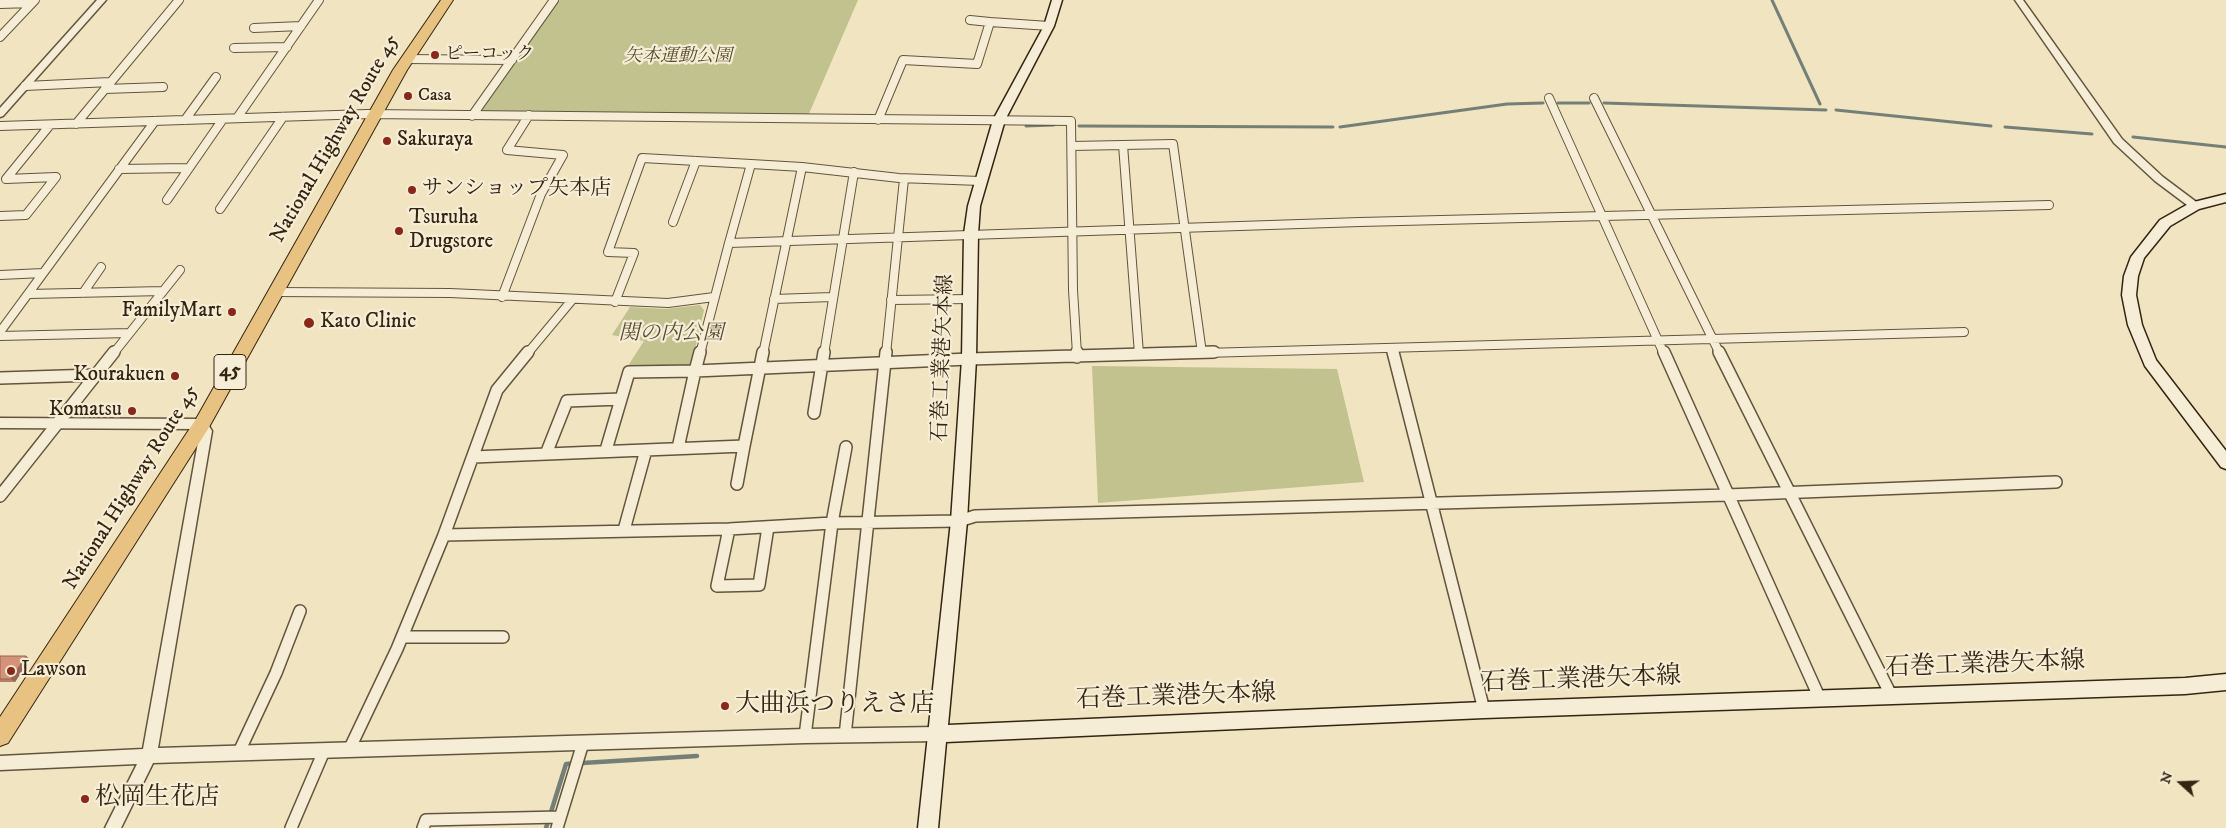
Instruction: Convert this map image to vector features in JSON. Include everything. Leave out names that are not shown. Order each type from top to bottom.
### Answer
[{"type":"highway","name":"National Highway Route 45","points":[[0,736],[202,424],[374,114],[446,0]]},
{"type":"main road","name":"石巻工業港矢本線","points":[[928,828],[959,521],[969,359],[971,234],[980,181],[999,120],[1050,26],[1057,0]]},
{"type":"main road","points":[[2226,198],[2195,206],[2165,223],[2138,257],[2131,276],[2129,295],[2135,325],[2150,362],[2226,463]]},
{"type":"main road","name":"石巻工業港矢本線","points":[[937,734],[1484,710],[2185,686],[2226,682]]},
{"type":"street","points":[[0,114],[102,0]]},
{"type":"street","points":[[76,124],[179,0]]},
{"type":"street","points":[[237,118],[319,0]]},
{"type":"street","points":[[472,116],[554,0]]},
{"type":"street","points":[[2019,0],[2118,141],[2160,180],[2195,206]]},
{"type":"street","points":[[0,4],[33,2]]},
{"type":"street","points":[[0,36],[33,2]]},
{"type":"street","points":[[970,20],[1050,26]]},
{"type":"street","points":[[878,120],[904,60],[977,64],[990,22]]},
{"type":"street","points":[[254,28],[301,26]]},
{"type":"street","points":[[234,48],[287,47]]},
{"type":"street","points":[[407,59],[512,60]]},
{"type":"street","points":[[185,120],[216,77]]},
{"type":"street","points":[[25,86],[163,87]]},
{"type":"street","points":[[1549,98],[1601,217],[1820,699]]},
{"type":"street","points":[[1594,98],[1788,493],[1892,697]]},
{"type":"street","points":[[0,126],[374,114],[1071,121],[1077,357]]},
{"type":"street","points":[[502,297],[541,194],[563,155],[507,150],[529,115]]},
{"type":"street","points":[[220,209],[283,116]]},
{"type":"street","points":[[167,200],[223,119]]},
{"type":"street","points":[[0,332],[155,121]]},
{"type":"street","points":[[0,216],[26,215],[56,177],[6,179],[50,125]]},
{"type":"street","points":[[1072,146],[1173,144],[1202,353]]},
{"type":"street","points":[[1123,145],[1138,354]]},
{"type":"street","points":[[615,302],[634,253],[608,252],[642,158],[802,167],[904,179],[980,181]]},
{"type":"street","points":[[673,222],[696,161]]},
{"type":"street","points":[[678,448],[714,297],[751,164]]},
{"type":"street","points":[[737,484],[802,167]]},
{"type":"street","points":[[119,170],[188,168]]},
{"type":"street","points":[[814,412],[854,172]]},
{"type":"street","points":[[845,736],[869,524],[904,179]]},
{"type":"street","points":[[729,242],[2049,205]]},
{"type":"street","points":[[84,293],[101,267]]},
{"type":"street","points":[[0,496],[56,423],[180,270]]},
{"type":"street","points":[[0,275],[43,273]]},
{"type":"street","points":[[29,294],[163,291]]},
{"type":"street","points":[[274,292],[450,293],[502,297],[668,303],[714,297]]},
{"type":"street","points":[[774,299],[832,297]]},
{"type":"street","points":[[891,300],[970,299]]},
{"type":"street","points":[[349,750],[402,637],[444,535],[497,390],[572,300]]},
{"type":"street","points":[[606,450],[629,372],[761,370],[969,359],[1713,341],[1964,332]]},
{"type":"street","points":[[0,336],[129,333]]},
{"type":"street","points":[[1392,348],[1484,710]]},
{"type":"street","points":[[0,378],[96,375]]},
{"type":"street","points":[[546,454],[567,401],[621,399]]},
{"type":"street","points":[[0,423],[202,424],[206,431],[148,756],[113,828]]},
{"type":"street","points":[[473,457],[606,450],[744,446]]},
{"type":"street","points":[[805,736],[832,523],[846,447]]},
{"type":"street","points":[[624,530],[646,450]]},
{"type":"street","points":[[444,535],[729,529],[832,523],[869,524],[959,521],[975,516],[1727,495],[2056,482]]},
{"type":"street","points":[[729,529],[717,586],[759,585],[768,527]]},
{"type":"street","points":[[238,754],[276,673],[300,611]]},
{"type":"street","points":[[402,637],[503,637]]},
{"type":"street","points":[[0,763],[349,750],[581,749],[805,736],[937,734]]},
{"type":"street","points":[[424,828],[426,820],[542,817],[558,821],[581,749]]},
{"type":"street","points":[[290,828],[324,751]]},
{"type":"green space","name":"矢本運動公園","points":[[556,0],[858,0],[808,116],[480,113]]},
{"type":"green space","name":"関の内公園","points":[[700,305],[704,310],[692,363],[687,367],[626,369],[644,341],[612,335],[630,307],[665,309]]},
{"type":"green space","points":[[1092,366],[1337,369],[1364,482],[1098,503]]},
{"type":"building","name":"Lawson","points":[[0,656],[26,656],[11,679],[0,679]]},
{"type":"waterway","points":[[1772,0],[1820,104]]},
{"type":"waterway","points":[[1340,127],[1507,104],[1543,103]]},
{"type":"waterway","points":[[1558,103],[1589,103]]},
{"type":"waterway","points":[[1604,103],[1826,110]]},
{"type":"waterway","points":[[1836,110],[1991,126]]},
{"type":"waterway","points":[[1026,126],[1054,125]]},
{"type":"waterway","points":[[1079,126],[1333,127]]},
{"type":"waterway","points":[[2005,127],[2092,134]]},
{"type":"waterway","points":[[2133,137],[2226,147]]},
{"type":"waterway","points":[[546,828],[566,764],[697,756]]},
{"type":"place","name":"ピーコック","points":[[435,55]]},
{"type":"place","name":"Casa","points":[[408,96]]},
{"type":"place","name":"Sakuraya","points":[[387,141]]},
{"type":"place","name":"サンショップ矢本店","points":[[412,190]]},
{"type":"place","name":"Tsuruha Drugstore","points":[[399,231]]},
{"type":"place","name":"FamilyMart","points":[[232,312]]},
{"type":"place","name":"Kato Clinic","points":[[309,323]]},
{"type":"place","name":"Kourakuen","points":[[175,376]]},
{"type":"place","name":"Komatsu","points":[[132,411]]},
{"type":"place","name":"Lawson","points":[[11,671]]},
{"type":"place","name":"大曲浜つりえさ店","points":[[725,706]]},
{"type":"place","name":"松岡生花店","points":[[85,799]]}]
